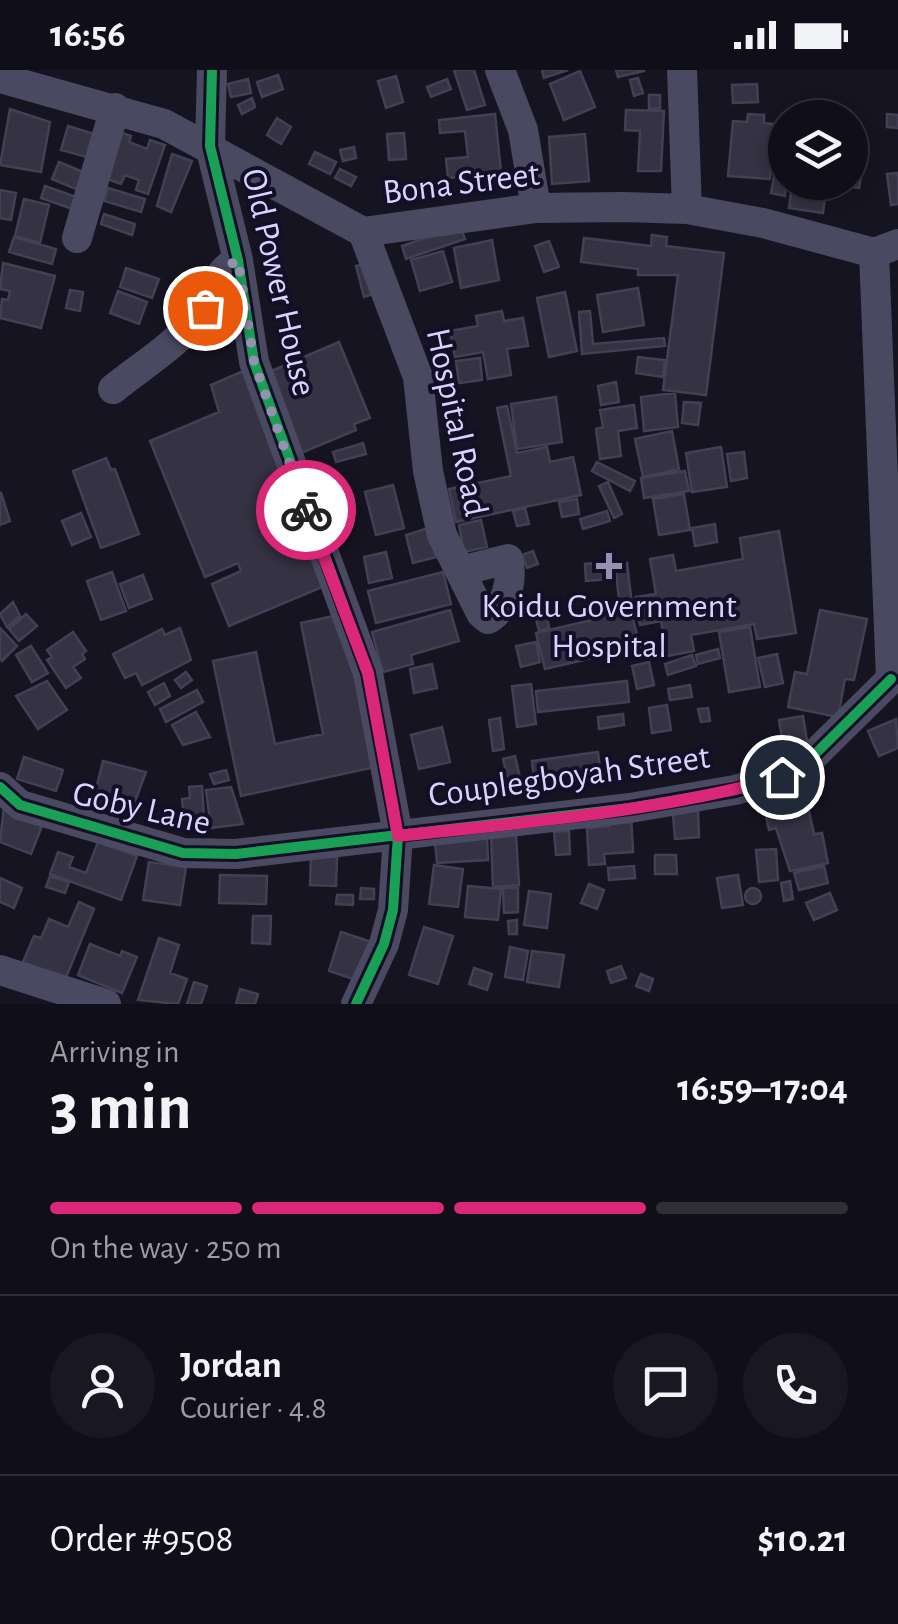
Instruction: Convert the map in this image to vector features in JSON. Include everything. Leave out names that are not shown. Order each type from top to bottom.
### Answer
[{"type":"street","name":"Old Power House","points":[[212,70],[210,146],[238,260],[254,362],[368,673],[398,836],[393,910],[384,944],[356,1004]]},
{"type":"street","points":[[500,70],[523,130],[536,208]]},
{"type":"street","points":[[682,70],[687,210]]},
{"type":"street","name":"Bona Street","points":[[0,78],[116,108],[210,146],[363,232],[536,208],[687,210],[886,248]]},
{"type":"street","points":[[77,238],[116,108]]},
{"type":"street","name":"Hospital Road","points":[[363,232],[418,377],[439,519],[460,571]]},
{"type":"street","points":[[886,248],[894,680]]},
{"type":"street","points":[[113,389],[192,324],[205,308],[214,282],[224,268],[238,260]]},
{"type":"street","name":"Couplegboyah Street","points":[[398,836],[630,808],[735,790],[782,777],[806,763],[894,680]]},
{"type":"street","name":"Goby Lane","points":[[0,787],[20,805],[183,853],[236,854],[398,836]]},
{"type":"street","points":[[0,970],[106,1004]]},
{"type":"building","points":[[454,70],[474,70],[485,105],[467,110]]},
{"type":"building","points":[[542,70],[568,70],[544,78]]},
{"type":"building","points":[[616,70],[644,70],[644,71],[618,77]]},
{"type":"building","points":[[580,71],[595,107],[564,120],[550,84]]},
{"type":"building","points":[[278,75],[283,89],[262,97],[257,82]]},
{"type":"building","points":[[396,76],[403,102],[386,108],[378,81]]},
{"type":"building","points":[[638,78],[643,93],[634,96],[630,80]]},
{"type":"building","points":[[248,79],[251,93],[231,97],[228,84]]},
{"type":"building","points":[[447,79],[451,89],[431,97],[427,87]]},
{"type":"building","points":[[757,84],[758,102],[733,103],[732,85]]},
{"type":"building","points":[[649,95],[660,95],[660,108],[649,109]]},
{"type":"building","points":[[252,98],[255,107],[242,114],[238,105]]},
{"type":"building","points":[[10,109],[50,122],[41,172],[0,165]]},
{"type":"building","points":[[626,110],[664,111],[661,171],[638,171],[640,131],[625,130]]},
{"type":"building","points":[[495,114],[501,172],[448,178],[446,159],[468,157],[465,131],[440,133],[439,120]]},
{"type":"building","points":[[748,114],[764,115],[764,123],[768,123],[768,179],[728,176],[733,121],[747,122]]},
{"type":"building","points":[[887,114],[898,115],[898,128],[887,127]]},
{"type":"building","points":[[277,118],[291,127],[281,144],[267,135]]},
{"type":"building","points":[[68,126],[101,136],[94,159],[61,150]]},
{"type":"building","points":[[117,131],[131,136],[129,142],[147,149],[150,140],[165,145],[148,194],[136,190],[139,180],[125,175],[121,184],[101,177]]},
{"type":"building","points":[[404,133],[406,159],[389,160],[387,134]]},
{"type":"building","points":[[585,134],[589,181],[552,184],[549,137]]},
{"type":"building","points":[[354,147],[356,158],[343,161],[340,150]]},
{"type":"building","points":[[315,152],[336,162],[330,174],[309,164]]},
{"type":"building","points":[[172,154],[192,161],[171,212],[157,206]]},
{"type":"building","points":[[59,162],[93,176],[86,193],[52,179]]},
{"type":"building","points":[[340,169],[356,177],[351,186],[335,178]]},
{"type":"building","points":[[898,173],[898,204],[891,205],[887,174]]},
{"type":"building","points":[[45,186],[79,198],[75,210],[41,198]]},
{"type":"building","points":[[108,188],[145,199],[141,212],[104,201]]},
{"type":"building","points":[[0,190],[16,193],[11,220],[0,218]]},
{"type":"building","points":[[24,199],[49,205],[40,243],[15,236]]},
{"type":"building","points":[[790,200],[825,200],[823,213],[789,208]]},
{"type":"building","points":[[104,214],[135,224],[132,235],[101,224]]},
{"type":"building","points":[[460,226],[465,239],[406,259],[402,246]]},
{"type":"building","points":[[652,235],[667,237],[666,246],[724,253],[706,395],[663,390],[678,275],[638,275],[638,269],[581,262],[584,238],[651,246]]},
{"type":"building","points":[[14,237],[56,249],[52,264],[9,252]]},
{"type":"building","points":[[492,240],[499,280],[461,288],[454,248]]},
{"type":"building","points":[[549,241],[559,267],[544,272],[535,246]]},
{"type":"building","points":[[443,251],[452,282],[420,291],[411,260]]},
{"type":"building","points":[[372,262],[380,292],[364,297],[356,266]]},
{"type":"building","points":[[3,263],[55,276],[41,328],[0,318],[2,299],[8,300],[10,291],[0,289]]},
{"type":"building","points":[[126,268],[159,279],[152,298],[120,287]]},
{"type":"building","points":[[189,273],[200,276],[194,298],[184,296]]},
{"type":"building","points":[[638,288],[644,325],[603,332],[597,295]]},
{"type":"building","points":[[70,290],[83,292],[80,311],[66,308]]},
{"type":"building","points":[[118,291],[147,302],[139,324],[110,313]]},
{"type":"building","points":[[565,292],[577,351],[549,357],[537,298]]},
{"type":"building","points":[[502,311],[504,321],[523,318],[528,346],[507,349],[511,375],[488,379],[483,352],[455,357],[450,331],[478,326],[476,316]]},
{"type":"building","points":[[590,311],[593,344],[664,338],[665,346],[582,354],[579,312]]},
{"type":"building","points":[[339,342],[370,418],[354,424],[356,430],[296,455],[262,375]]},
{"type":"building","points":[[638,357],[665,360],[663,377],[636,373]]},
{"type":"building","points":[[480,358],[482,380],[459,383],[456,361]]},
{"type":"building","points":[[248,369],[327,585],[229,626],[212,584],[241,571],[238,563],[205,577],[150,441],[219,412],[211,385]]},
{"type":"building","points":[[616,382],[619,402],[601,405],[598,386]]},
{"type":"building","points":[[675,393],[678,427],[644,431],[641,397]]},
{"type":"building","points":[[556,397],[562,442],[517,449],[511,404]]},
{"type":"building","points":[[684,402],[701,403],[698,425],[682,423]]},
{"type":"building","points":[[634,405],[637,428],[618,431],[621,456],[600,459],[596,429],[603,427],[600,410]]},
{"type":"building","points":[[507,406],[517,453],[547,447],[550,462],[573,457],[581,495],[456,522],[449,489],[511,476],[497,408]]},
{"type":"building","points":[[672,431],[679,469],[643,477],[635,439]]},
{"type":"building","points":[[363,443],[366,454],[336,462],[333,452]]},
{"type":"building","points":[[721,447],[727,487],[692,492],[686,453]]},
{"type":"building","points":[[744,452],[747,478],[731,481],[727,454]]},
{"type":"building","points":[[106,458],[111,470],[115,469],[139,534],[101,548],[73,471]]},
{"type":"building","points":[[597,462],[635,481],[630,491],[592,471]]},
{"type":"building","points":[[685,471],[689,491],[644,498],[641,478]]},
{"type":"building","points":[[608,482],[622,514],[614,518],[599,486]]},
{"type":"building","points":[[393,485],[404,528],[376,535],[365,492]]},
{"type":"building","points":[[0,494],[10,521],[0,525]]},
{"type":"building","points":[[684,494],[690,530],[659,535],[653,499]]},
{"type":"building","points":[[577,499],[579,514],[562,517],[559,502]]},
{"type":"building","points":[[525,508],[529,524],[517,526],[513,511]]},
{"type":"building","points":[[607,511],[610,521],[583,529],[580,519]]},
{"type":"building","points":[[81,513],[91,537],[72,545],[62,521]]},
{"type":"building","points":[[481,520],[487,547],[464,552],[459,525]]},
{"type":"building","points":[[715,524],[717,542],[695,546],[692,528]]},
{"type":"building","points":[[428,528],[436,557],[413,563],[406,535]]},
{"type":"building","points":[[779,531],[796,633],[757,639],[754,624],[691,635],[694,651],[667,656],[661,621],[640,625],[636,597],[656,594],[650,559],[673,555],[676,571],[743,559],[740,538]]},
{"type":"building","points":[[533,551],[538,564],[527,568],[522,555]]},
{"type":"building","points":[[386,552],[392,578],[369,583],[364,557]]},
{"type":"building","points":[[607,562],[609,579],[586,581],[585,564]]},
{"type":"building","points":[[627,563],[632,605],[620,607],[615,565]]},
{"type":"building","points":[[112,572],[126,611],[101,620],[87,581]]},
{"type":"building","points":[[443,572],[451,604],[376,623],[368,591]]},
{"type":"building","points":[[143,575],[152,599],[129,608],[120,584]]},
{"type":"building","points":[[13,602],[20,616],[7,627],[0,614]]},
{"type":"building","points":[[450,610],[459,641],[411,655],[413,664],[383,672],[372,632]]},
{"type":"building","points":[[820,610],[867,619],[854,680],[845,679],[838,717],[788,707],[795,672],[807,674]]},
{"type":"building","points":[[631,611],[640,647],[545,669],[536,633]]},
{"type":"building","points":[[26,614],[37,626],[19,641],[9,629]]},
{"type":"building","points":[[343,614],[375,767],[241,796],[213,661],[256,652],[275,744],[323,734],[301,623]]},
{"type":"building","points":[[547,616],[549,628],[539,631],[536,619]]},
{"type":"building","points":[[750,627],[760,687],[729,692],[719,632]]},
{"type":"building","points":[[0,628],[17,646],[2,661],[0,658]]},
{"type":"building","points":[[180,628],[191,660],[142,685],[136,673],[125,678],[113,654],[162,629],[165,635]]},
{"type":"building","points":[[73,632],[86,651],[82,654],[85,659],[73,667],[81,678],[66,688],[47,660],[52,657],[47,650]]},
{"type":"building","points":[[536,642],[540,662],[521,667],[516,646]]},
{"type":"building","points":[[31,646],[48,673],[32,682],[16,655]]},
{"type":"building","points":[[718,649],[720,658],[698,664],[696,655]]},
{"type":"building","points":[[777,654],[783,683],[765,687],[758,658]]},
{"type":"building","points":[[692,655],[696,666],[668,675],[665,664]]},
{"type":"building","points":[[649,662],[654,685],[637,689],[632,666]]},
{"type":"building","points":[[432,664],[437,688],[414,693],[410,669]]},
{"type":"building","points":[[186,672],[192,680],[181,688],[175,680]]},
{"type":"building","points":[[47,681],[67,710],[38,729],[16,696]]},
{"type":"building","points":[[627,681],[629,702],[538,712],[536,691]]},
{"type":"building","points":[[164,683],[170,696],[155,705],[148,692]]},
{"type":"building","points":[[531,684],[536,724],[517,727],[512,686]]},
{"type":"building","points":[[690,685],[692,697],[670,700],[668,689]]},
{"type":"building","points":[[197,690],[203,702],[166,722],[160,709]]},
{"type":"building","points":[[667,705],[671,730],[652,733],[649,708]]},
{"type":"building","points":[[708,708],[710,721],[701,722],[698,709]]},
{"type":"building","points":[[196,712],[210,737],[183,745],[172,725]]},
{"type":"building","points":[[623,714],[624,725],[599,729],[598,717]]},
{"type":"building","points":[[803,716],[808,747],[784,751],[779,720]]},
{"type":"building","points":[[500,718],[504,749],[493,751],[489,720]]},
{"type":"building","points":[[896,719],[898,748],[879,756],[868,731]]},
{"type":"building","points":[[442,727],[450,762],[419,769],[411,735]]},
{"type":"building","points":[[598,752],[600,770],[534,779],[532,761]]},
{"type":"building","points":[[515,756],[521,782],[509,785],[503,759]]},
{"type":"building","points":[[24,757],[63,770],[56,791],[17,779]]},
{"type":"building","points":[[103,761],[146,772],[130,815],[92,805]]},
{"type":"building","points":[[226,770],[229,780],[214,784],[210,774]]},
{"type":"building","points":[[202,786],[204,817],[184,819],[182,799],[190,798],[189,787]]},
{"type":"building","points":[[231,787],[243,824],[211,828],[206,790]]},
{"type":"building","points":[[805,793],[814,834],[822,833],[828,863],[790,871],[776,828],[769,830],[763,803]]},
{"type":"building","points":[[4,806],[44,821],[31,854],[0,842]]},
{"type":"building","points":[[698,810],[699,837],[675,839],[673,815]]},
{"type":"building","points":[[631,815],[633,852],[604,854],[605,864],[589,865],[587,828],[609,826],[609,817]]},
{"type":"building","points":[[569,831],[570,854],[556,855],[554,832]]},
{"type":"building","points":[[516,834],[519,885],[493,887],[491,835]]},
{"type":"building","points":[[487,837],[488,860],[437,863],[435,841]]},
{"type":"building","points":[[98,842],[137,856],[121,900],[50,874],[58,852],[73,857],[69,867],[86,873]]},
{"type":"building","points":[[776,849],[778,880],[759,882],[756,850]]},
{"type":"building","points":[[655,855],[676,855],[677,874],[655,874]]},
{"type":"building","points":[[311,856],[337,857],[336,886],[310,885]]},
{"type":"building","points":[[149,862],[186,867],[180,905],[143,900]]},
{"type":"building","points":[[434,865],[463,869],[458,907],[429,904]]},
{"type":"building","points":[[634,866],[635,878],[609,880],[608,868]]},
{"type":"building","points":[[824,866],[828,883],[799,890],[794,873]]},
{"type":"building","points":[[220,875],[267,876],[266,904],[219,903]]},
{"type":"building","points":[[738,875],[743,905],[722,908],[717,878]]},
{"type":"building","points":[[50,876],[69,882],[65,893],[46,887]]},
{"type":"building","points":[[0,878],[22,888],[14,908],[0,902]]},
{"type":"building","points":[[790,881],[793,899],[784,901],[781,883]]},
{"type":"building","points":[[589,884],[604,890],[597,909],[581,903]]},
{"type":"building","points":[[468,886],[501,889],[498,920],[465,917]]},
{"type":"building","points":[[361,888],[374,889],[374,899],[360,899]]},
{"type":"building","points":[[503,888],[518,888],[518,912],[504,913]]},
{"type":"building","points":[[753,888],[761,896],[753,904],[745,896]]},
{"type":"building","points":[[529,891],[551,894],[547,928],[524,925]]},
{"type":"building","points":[[830,893],[837,910],[814,920],[806,903]]},
{"type":"building","points":[[337,895],[353,895],[353,905],[336,904]]},
{"type":"building","points":[[79,902],[94,909],[65,980],[23,962],[34,936],[41,938],[49,919],[68,927]]},
{"type":"building","points":[[253,916],[271,916],[270,944],[252,943]]},
{"type":"building","points":[[517,920],[517,934],[509,934],[508,921]]},
{"type":"building","points":[[424,927],[453,936],[438,984],[409,975]]},
{"type":"building","points":[[341,932],[375,943],[362,982],[329,971]]},
{"type":"building","points":[[159,938],[179,945],[170,973],[187,979],[178,1004],[138,1000]]},
{"type":"building","points":[[90,944],[120,956],[122,951],[137,957],[122,993],[78,975]]},
{"type":"building","points":[[510,947],[528,951],[523,980],[505,977]]},
{"type":"building","points":[[532,951],[564,955],[559,987],[527,982]]},
{"type":"building","points":[[621,966],[626,978],[611,983],[607,971]]},
{"type":"building","points":[[474,968],[492,974],[487,990],[469,984]]},
{"type":"building","points":[[641,974],[653,979],[649,991],[636,986]]},
{"type":"building","points":[[194,982],[207,986],[201,1004],[187,1004]]},
{"type":"building","points":[[240,989],[258,994],[255,1004],[236,1004]]},
{"type":"cycle path","points":[[212,70],[210,146],[238,260],[254,362],[368,673],[398,835],[393,910],[384,944],[356,1004]]},
{"type":"cycle path","points":[[0,787],[20,805],[183,853],[236,854],[630,808],[735,790],[781,777],[806,763],[891,679]]},
{"type":"way so far","points":[[205,308],[214,282],[224,268],[238,260],[254,362],[306,510]]},
{"type":"place","name":"Koidu Government Hospital","points":[[609,566]]},
{"type":"route","points":[[306,510],[368,673],[398,836],[630,808],[735,790],[782,777]]}]
